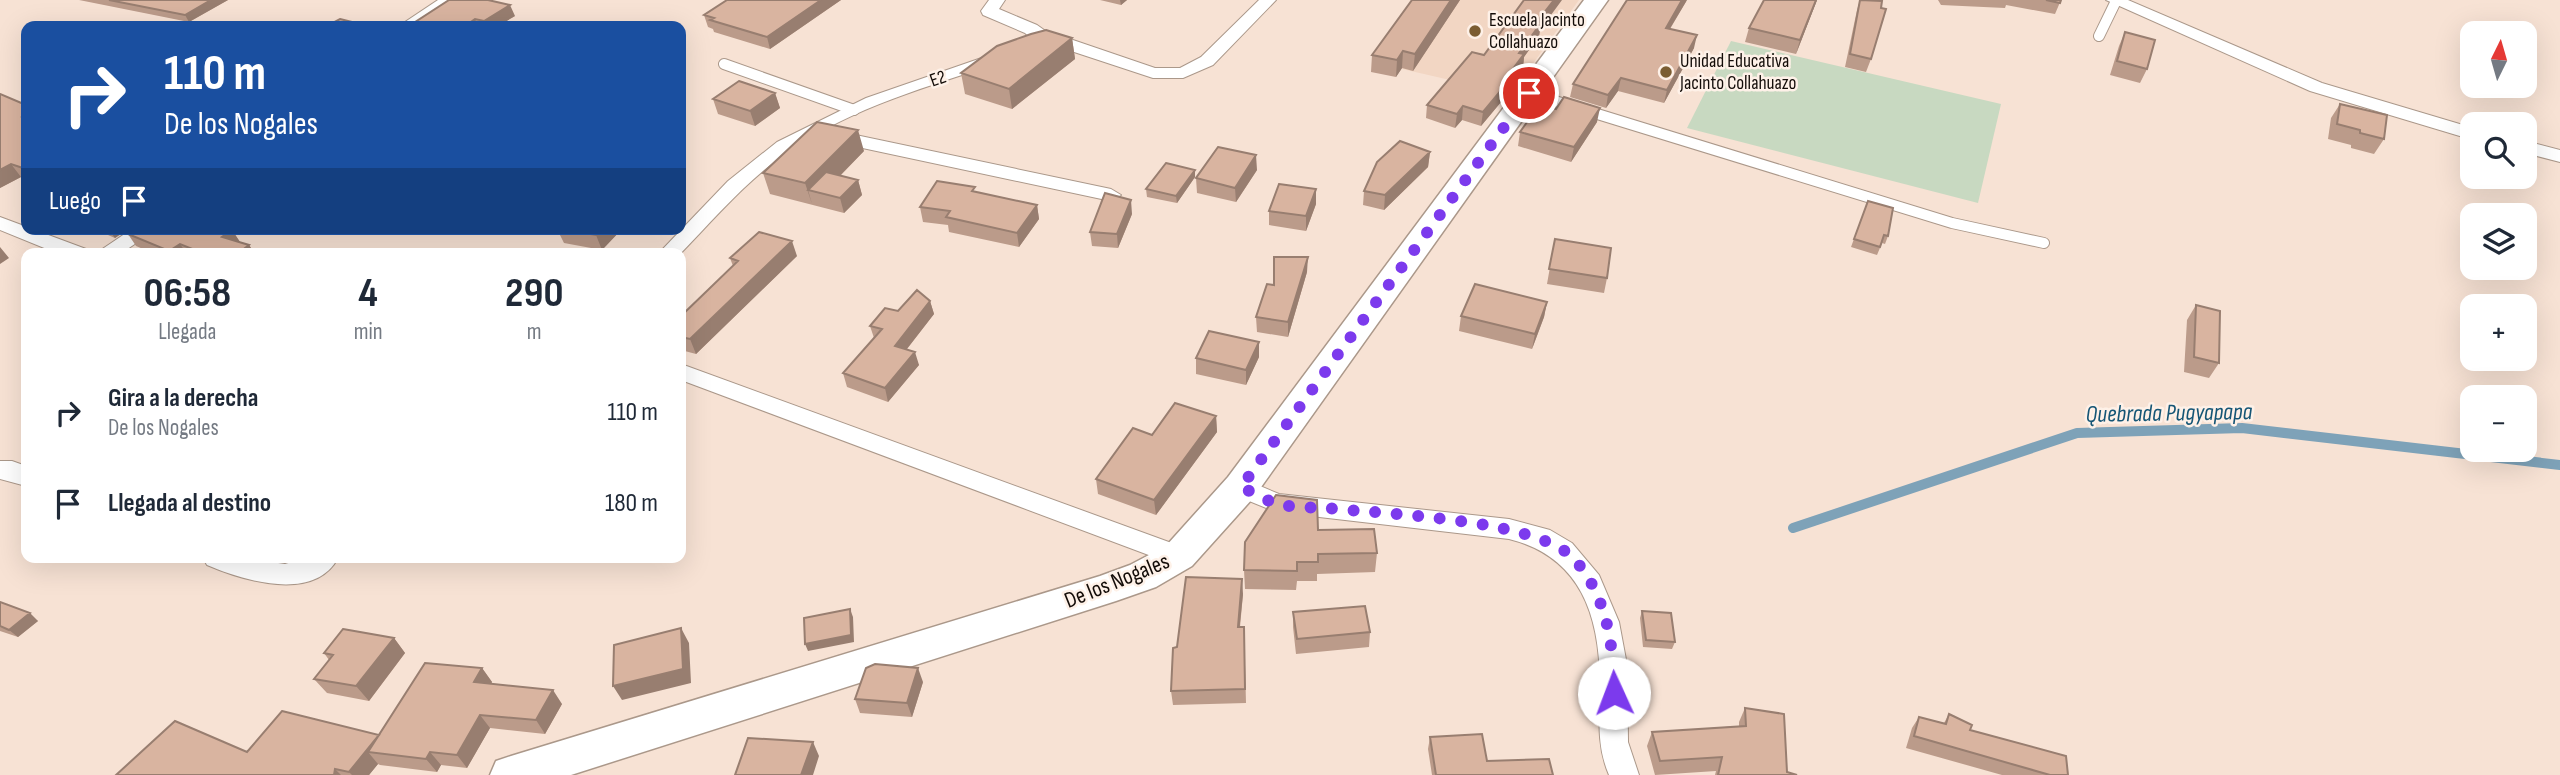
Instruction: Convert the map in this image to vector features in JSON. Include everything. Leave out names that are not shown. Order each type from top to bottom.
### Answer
[{"type":"street","points":[[415,21],[450,0]]},
{"type":"street","points":[[997,0],[989,11],[1031,29],[1032,46],[1064,43],[1153,73],[1183,73],[1207,61],[1268,0]]},
{"type":"street","name":"De los Nogales","points":[[511,775],[1103,590],[1143,576],[1179,556],[1241,487],[1596,0]]},
{"type":"street","points":[[2115,1],[2316,87],[2460,130]]},
{"type":"street","name":"E2","points":[[674,248],[759,164],[812,132],[854,110],[1032,46]]},
{"type":"street","points":[[812,132],[1111,195]]},
{"type":"street","points":[[2537,151],[2560,156]]},
{"type":"street","points":[[0,223],[21,231]]},
{"type":"street","points":[[31,235],[64,248]]},
{"type":"street","points":[[115,248],[137,235]]},
{"type":"street","points":[[686,374],[1179,556]]},
{"type":"street","points":[[0,470],[12,470],[21,474]]},
{"type":"street","points":[[1241,487],[1276,503],[1509,529],[1544,538],[1573,558],[1595,590],[1609,629],[1614,670],[1613,741],[1616,761],[1623,775]]},
{"type":"street","points":[[227,563],[254,575],[276,576],[299,571],[315,563]]},
{"type":"lane","points":[[2099,36],[2115,1]]},
{"type":"lane","points":[[724,64],[854,110]]},
{"type":"lane","points":[[1529,93],[1951,223],[2045,243]]},
{"type":"shaded area","name":"Escuela Jacinto Collahuazo","points":[[1413,0],[1579,0],[1511,94],[1376,63]]},
{"type":"green space","points":[[1731,41],[2001,104],[1978,203],[1687,128]]},
{"type":"building","points":[[109,0],[211,0],[185,15]]},
{"type":"building","points":[[449,0],[488,0],[510,5],[484,21],[417,21]]},
{"type":"building","points":[[727,0],[821,0],[767,37],[710,20],[714,18],[704,15]]},
{"type":"building","points":[[1412,0],[1451,0],[1415,54],[1403,51],[1397,60],[1372,55]]},
{"type":"building","points":[[1524,0],[1554,0],[1519,53],[1524,54],[1504,81],[1508,82],[1483,112],[1463,106],[1457,114],[1427,105],[1472,52],[1484,55]]},
{"type":"building","points":[[1627,0],[1682,0],[1666,28],[1697,35],[1667,90],[1621,78],[1608,95],[1573,84]]},
{"type":"building","points":[[1764,0],[1816,0],[1800,40],[1749,28]]},
{"type":"building","points":[[1860,0],[1882,1],[1881,8],[1886,9],[1871,59],[1850,54]]},
{"type":"building","points":[[1046,30],[1072,38],[1009,89],[961,73],[997,46]]},
{"type":"building","points":[[2125,32],[2155,40],[2147,69],[2117,61]]},
{"type":"building","points":[[739,81],[775,93],[750,111],[713,99]]},
{"type":"building","points":[[0,94],[21,103],[21,167],[11,164],[0,170]]},
{"type":"building","points":[[1564,97],[1600,108],[1574,147],[1520,132],[1540,104],[1556,109]]},
{"type":"building","points":[[2340,104],[2387,115],[2384,139],[2337,124]]},
{"type":"building","points":[[817,122],[858,130],[805,183],[763,173]]},
{"type":"building","points":[[1400,141],[1430,152],[1385,195],[1364,191],[1377,162]]},
{"type":"building","points":[[1218,147],[1256,155],[1235,188],[1196,178]]},
{"type":"building","points":[[1166,163],[1195,170],[1176,196],[1146,189]]},
{"type":"building","points":[[826,172],[858,180],[840,198],[808,190]]},
{"type":"building","points":[[937,181],[975,187],[972,191],[1037,205],[1017,233],[946,217],[950,211],[920,207]]},
{"type":"building","points":[[1279,184],[1316,189],[1306,216],[1269,211]]},
{"type":"building","points":[[1105,193],[1131,200],[1117,234],[1090,232]]},
{"type":"building","points":[[1868,201],[1893,208],[1888,236],[1884,235],[1880,247],[1854,239]]},
{"type":"building","points":[[759,232],[792,241],[690,339],[686,338],[686,311],[738,261],[730,258]]},
{"type":"building","points":[[130,235],[225,235],[222,237],[249,245],[245,248],[190,248],[180,244],[174,248],[162,248]]},
{"type":"building","points":[[1555,239],[1611,248],[1607,278],[1549,269]]},
{"type":"building","points":[[1274,257],[1308,257],[1288,322],[1256,317],[1267,284],[1274,285]]},
{"type":"building","points":[[1475,284],[1547,302],[1535,334],[1461,316]]},
{"type":"building","points":[[917,290],[930,301],[895,346],[915,352],[885,388],[843,373],[882,329],[870,326],[885,308],[898,311]]},
{"type":"building","points":[[2196,305],[2220,311],[2219,363],[2194,357]]},
{"type":"building","points":[[1209,331],[1259,342],[1246,370],[1196,358]]},
{"type":"building","points":[[1175,403],[1216,416],[1154,500],[1096,479],[1133,428],[1152,435]]},
{"type":"building","points":[[1276,495],[1317,500],[1318,530],[1374,529],[1377,553],[1318,554],[1318,562],[1297,562],[1297,571],[1244,570],[1245,542]]},
{"type":"building","points":[[1186,577],[1242,579],[1238,627],[1244,627],[1245,689],[1171,691],[1173,648],[1177,647]]},
{"type":"building","points":[[0,602],[30,613],[9,630],[0,626]]},
{"type":"building","points":[[1365,606],[1370,632],[1297,639],[1293,612]]},
{"type":"building","points":[[850,609],[851,635],[805,644],[804,618]]},
{"type":"building","points":[[1642,611],[1671,613],[1675,642],[1646,640]]},
{"type":"building","points":[[681,628],[683,669],[613,686],[614,645]]},
{"type":"building","points":[[343,629],[394,638],[356,686],[314,679],[333,655],[324,653]]},
{"type":"building","points":[[425,663],[482,668],[474,682],[553,690],[536,720],[480,715],[457,755],[430,752],[426,759],[368,752]]},
{"type":"building","points":[[875,664],[918,668],[907,703],[855,699],[866,668]]},
{"type":"building","points":[[1745,708],[1784,714],[1787,772],[1797,775],[1718,775],[1722,757],[1660,761],[1652,732],[1746,726]]},
{"type":"building","points":[[282,711],[379,735],[349,772],[335,769],[334,775],[116,775],[175,721],[247,752]]},
{"type":"building","points":[[1949,714],[1972,725],[1970,730],[2066,756],[2068,775],[2050,775],[1914,736],[1919,717],[1946,724]]},
{"type":"building","points":[[1482,734],[1487,761],[1549,759],[1553,775],[1436,775],[1430,737]]},
{"type":"building","points":[[748,738],[813,742],[801,775],[735,775]]},
{"type":"waterway","name":"Quebrada Pugyapapa","points":[[1793,528],[2077,433],[2242,428],[2560,465]]},
{"type":"place","name":"Escuela Jacinto Collahuazo","points":[[1475,31]]},
{"type":"place","name":"Unidad Educativa Jacinto Collahuazo","points":[[1666,72]]},
{"type":"route","points":[[1529,93],[1241,487],[1276,503],[1509,529],[1544,538],[1573,558],[1595,590],[1609,629],[1614,693]]}]
